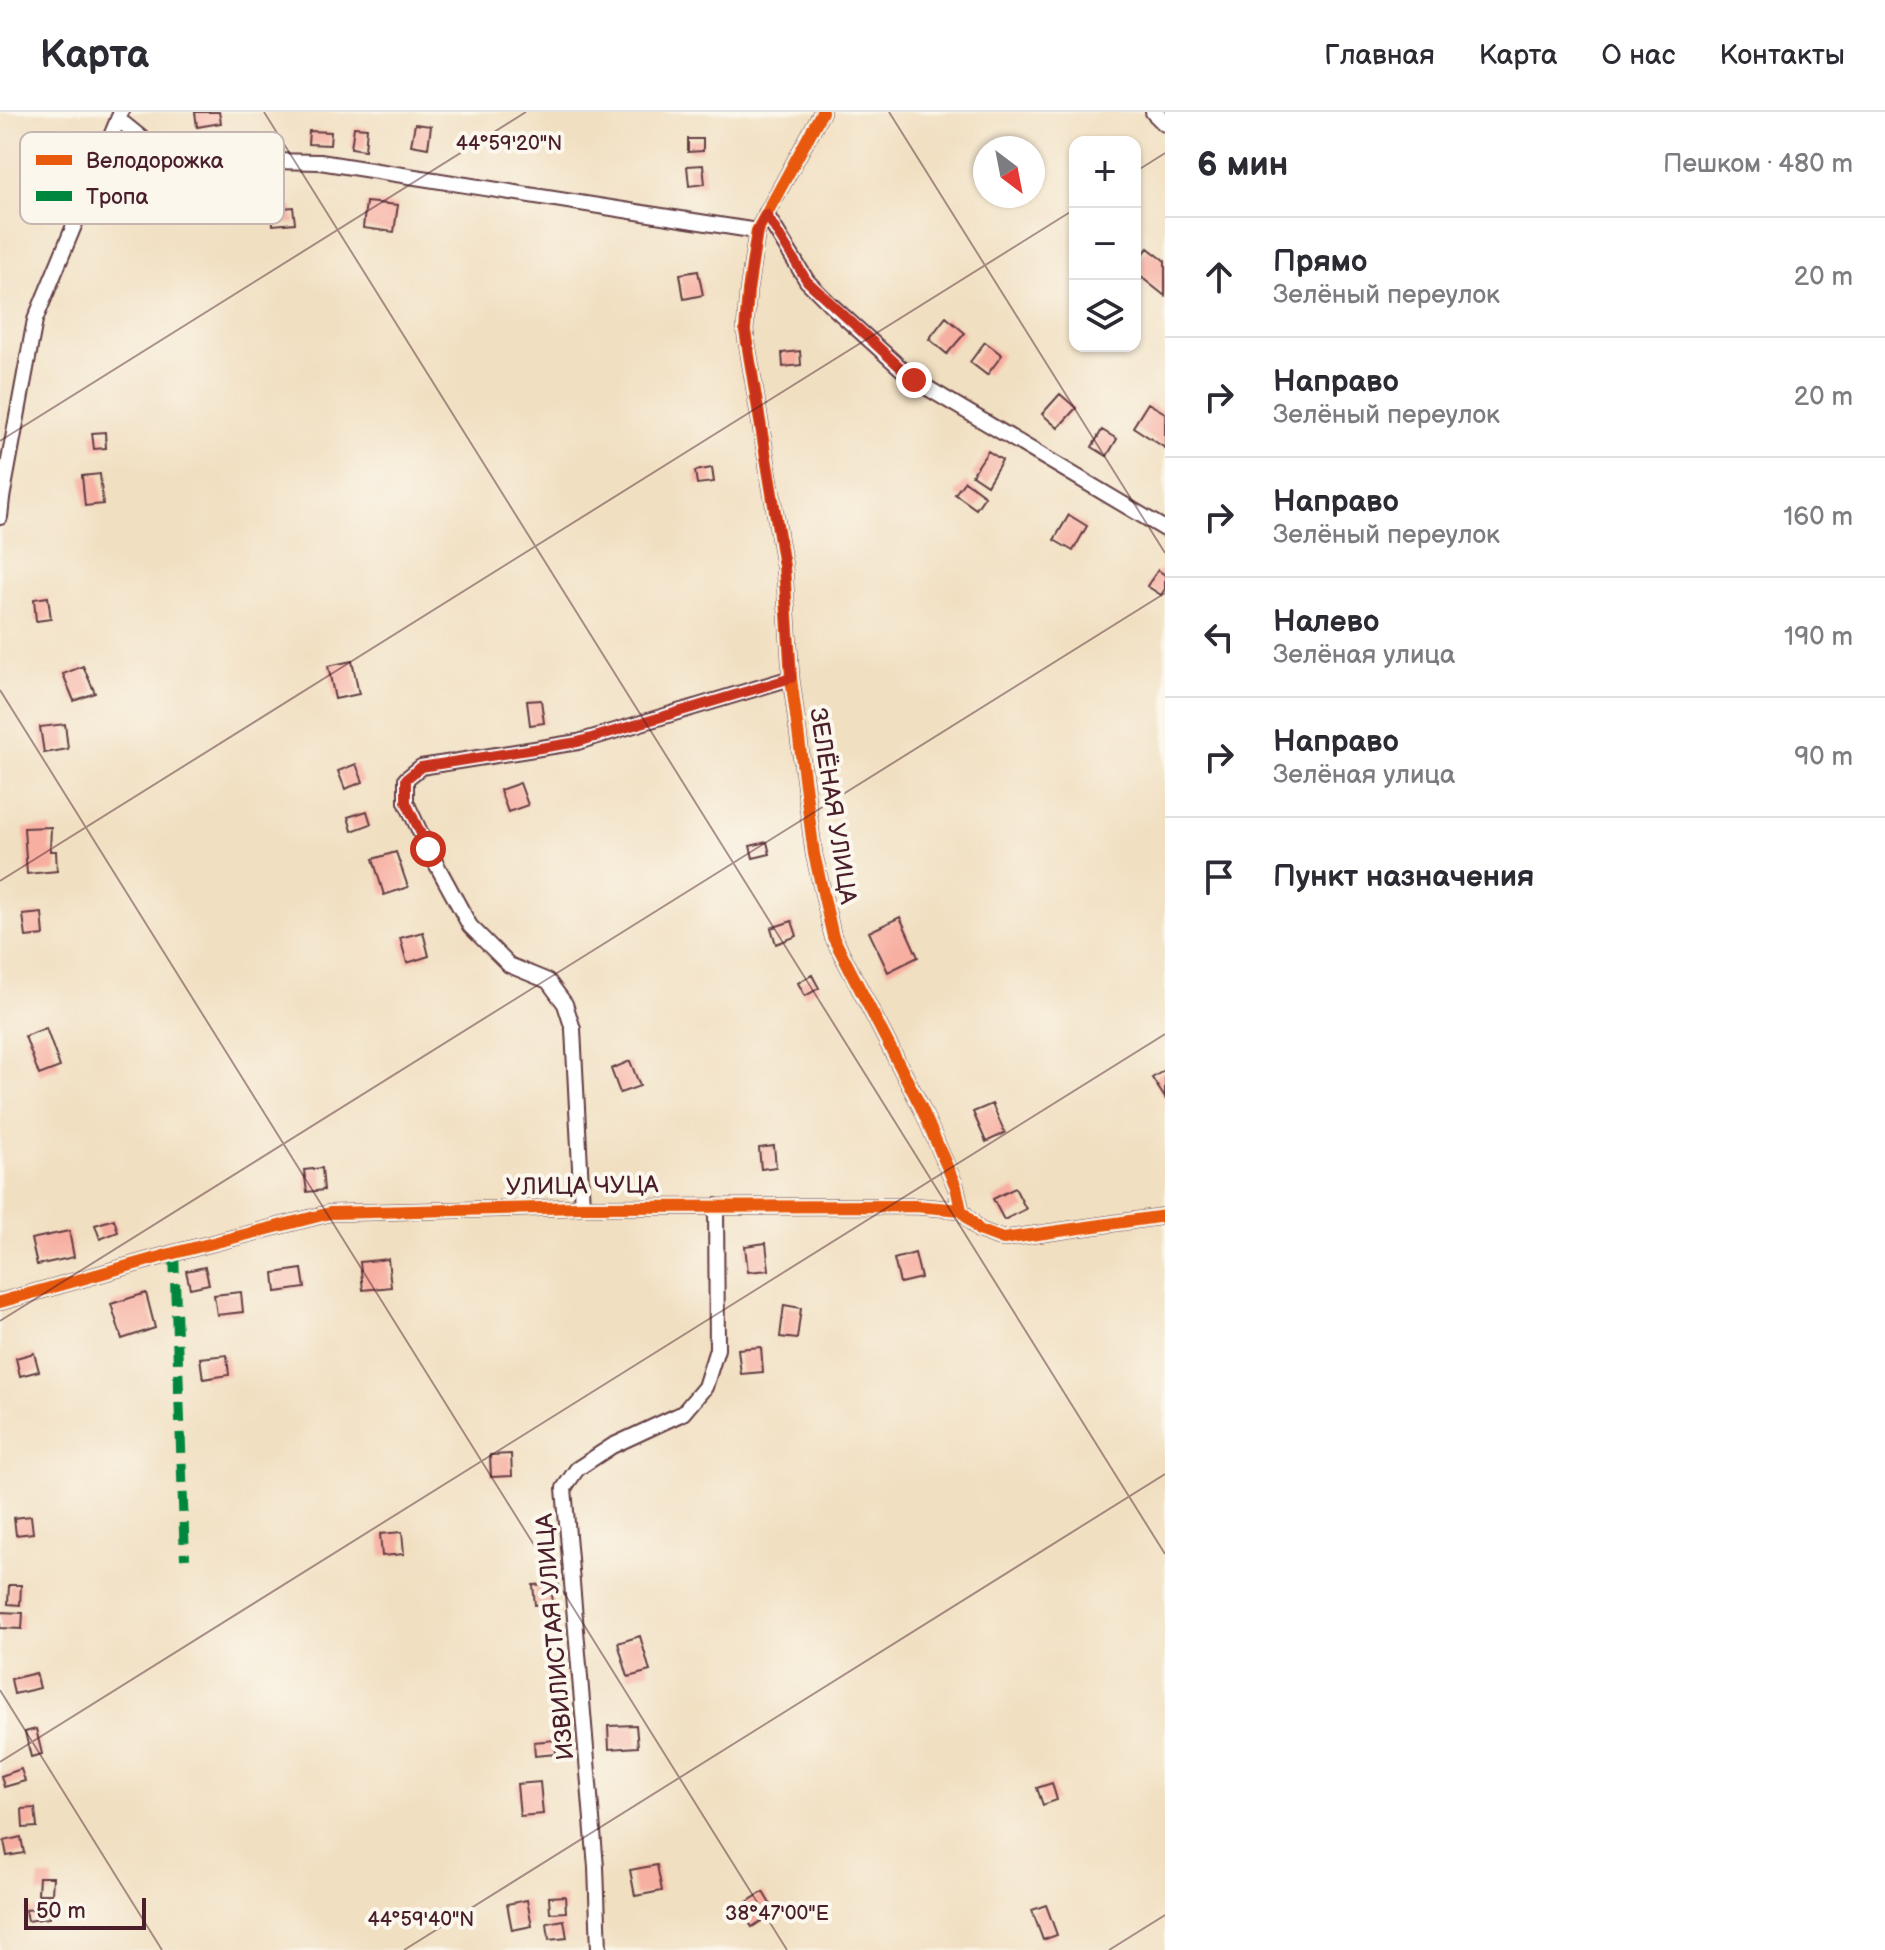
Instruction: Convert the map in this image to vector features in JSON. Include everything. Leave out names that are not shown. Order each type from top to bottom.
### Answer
[{"type":"street","name":"ЗЕЛЁНАЯ УЛИЦА","points":[[822,112],[757,231],[745,331],[784,566],[791,678],[814,854],[833,937],[921,1107],[956,1187],[961,1210]]},
{"type":"street","points":[[1154,112],[1165,123]]},
{"type":"street","points":[[120,115],[137,132]]},
{"type":"street","points":[[284,161],[320,162],[757,231]]},
{"type":"street","points":[[766,214],[807,281],[914,380],[1165,529]]},
{"type":"street","points":[[0,517],[35,320],[75,224]]},
{"type":"street","points":[[582,1207],[573,1029],[565,1004],[548,981],[509,965],[470,926],[406,802],[406,779],[421,767],[578,742],[791,678]]},
{"type":"street","name":"УЛИЦА ЧУЦА","points":[[0,1302],[330,1213],[716,1206],[915,1206],[961,1210]]},
{"type":"street","name":"ИЗВИЛИСТАЯ УЛИЦА","points":[[599,1950],[596,1867],[564,1488],[577,1469],[612,1446],[683,1413],[705,1387],[717,1349],[716,1206]]},
{"type":"street","points":[[961,1210],[979,1230],[1003,1239],[1165,1216]]},
{"type":"building","points":[[195,112],[219,112],[221,123],[197,127]]},
{"type":"building","points":[[415,124],[431,126],[428,148],[411,145]]},
{"type":"building","points":[[354,127],[367,128],[365,150],[351,148]]},
{"type":"building","points":[[309,131],[331,132],[330,145],[308,144]]},
{"type":"building","points":[[688,139],[703,139],[703,151],[688,152]]},
{"type":"building","points":[[703,165],[705,184],[689,186],[687,166]]},
{"type":"building","points":[[366,202],[398,205],[394,232],[363,228]]},
{"type":"building","points":[[293,207],[295,223],[284,224],[284,208]]},
{"type":"building","points":[[1148,248],[1165,261],[1165,296],[1141,277],[1141,257]]},
{"type":"building","points":[[698,271],[703,295],[684,299],[680,274]]},
{"type":"building","points":[[946,317],[965,333],[947,354],[929,339]]},
{"type":"building","points":[[985,342],[1002,355],[987,375],[970,362]]},
{"type":"building","points":[[800,351],[801,365],[783,367],[782,353]]},
{"type":"building","points":[[1060,394],[1076,408],[1058,428],[1042,414]]},
{"type":"building","points":[[1148,403],[1165,413],[1165,448],[1133,427]]},
{"type":"building","points":[[1102,430],[1117,439],[1107,456],[1092,447]]},
{"type":"building","points":[[105,432],[106,448],[94,449],[92,433]]},
{"type":"building","points":[[988,451],[1002,460],[987,485],[972,475]]},
{"type":"building","points":[[712,468],[714,482],[697,484],[695,471]]},
{"type":"building","points":[[100,474],[103,504],[85,506],[82,476]]},
{"type":"building","points":[[965,481],[985,496],[976,509],[955,494]]},
{"type":"building","points":[[1069,515],[1087,526],[1073,551],[1054,540]]},
{"type":"building","points":[[1158,570],[1165,575],[1165,589],[1161,595],[1147,586]]},
{"type":"building","points":[[48,597],[51,619],[36,621],[34,599]]},
{"type":"building","points":[[352,661],[359,694],[335,699],[328,666]]},
{"type":"building","points":[[83,666],[95,693],[74,701],[63,674]]},
{"type":"building","points":[[541,700],[544,723],[530,725],[527,701]]},
{"type":"building","points":[[65,724],[68,749],[44,753],[40,727]]},
{"type":"building","points":[[356,764],[363,782],[345,789],[338,771]]},
{"type":"building","points":[[520,783],[528,805],[508,812],[500,790]]},
{"type":"building","points":[[367,811],[371,824],[352,831],[348,817]]},
{"type":"building","points":[[51,827],[50,851],[56,851],[57,871],[27,874],[24,828]]},
{"type":"building","points":[[767,842],[770,854],[753,858],[750,846]]},
{"type":"building","points":[[396,852],[408,887],[384,895],[373,859]]},
{"type":"building","points":[[42,913],[44,935],[26,937],[23,915]]},
{"type":"building","points":[[900,917],[918,957],[888,972],[869,932]]},
{"type":"building","points":[[792,921],[797,936],[776,944],[771,928]]},
{"type":"building","points":[[423,932],[429,956],[407,963],[400,938]]},
{"type":"building","points":[[812,975],[819,988],[805,996],[798,983]]},
{"type":"building","points":[[46,1028],[60,1067],[39,1075],[25,1036]]},
{"type":"building","points":[[630,1061],[640,1086],[620,1093],[611,1069]]},
{"type":"building","points":[[1165,1070],[1165,1098],[1152,1078]]},
{"type":"building","points":[[992,1104],[1005,1133],[986,1142],[973,1112]]},
{"type":"building","points":[[774,1146],[776,1167],[761,1169],[759,1148]]},
{"type":"building","points":[[322,1168],[324,1190],[307,1192],[304,1170]]},
{"type":"building","points":[[1015,1188],[1026,1209],[1004,1220],[993,1199]]},
{"type":"building","points":[[114,1219],[118,1232],[100,1239],[95,1225]]},
{"type":"building","points":[[69,1231],[74,1257],[37,1265],[31,1239]]},
{"type":"building","points":[[766,1243],[769,1270],[748,1272],[745,1246]]},
{"type":"building","points":[[915,1253],[921,1278],[900,1283],[894,1259]]},
{"type":"building","points":[[388,1259],[391,1287],[363,1290],[360,1262]]},
{"type":"building","points":[[205,1267],[209,1284],[190,1288],[186,1271]]},
{"type":"building","points":[[302,1269],[305,1288],[276,1292],[274,1273]]},
{"type":"building","points":[[241,1292],[243,1312],[217,1315],[214,1295]]},
{"type":"building","points":[[146,1293],[155,1328],[122,1339],[111,1304]]},
{"type":"building","points":[[784,1305],[801,1308],[797,1339],[780,1337]]},
{"type":"building","points":[[761,1347],[763,1372],[741,1374],[738,1349]]},
{"type":"building","points":[[34,1353],[39,1371],[20,1376],[16,1358]]},
{"type":"building","points":[[227,1355],[229,1375],[203,1379],[200,1358]]},
{"type":"building","points":[[511,1454],[512,1476],[491,1477],[490,1455]]},
{"type":"building","points":[[31,1516],[33,1533],[16,1535],[14,1518]]},
{"type":"building","points":[[402,1532],[404,1554],[382,1556],[380,1534]]},
{"type":"building","points":[[551,1584],[553,1603],[535,1605],[533,1585]]},
{"type":"building","points":[[9,1585],[21,1585],[20,1605],[8,1604]]},
{"type":"building","points":[[0,1612],[23,1613],[22,1629],[0,1628]]},
{"type":"building","points":[[640,1636],[650,1671],[628,1677],[618,1643]]},
{"type":"building","points":[[36,1673],[40,1688],[14,1694],[11,1679]]},
{"type":"building","points":[[636,1725],[638,1747],[609,1749],[608,1726]]},
{"type":"building","points":[[36,1729],[42,1754],[31,1757],[25,1732]]},
{"type":"building","points":[[555,1740],[556,1754],[535,1756],[534,1742]]},
{"type":"building","points":[[21,1769],[25,1781],[4,1787],[1,1776]]},
{"type":"building","points":[[540,1782],[543,1814],[520,1816],[517,1784]]},
{"type":"building","points":[[1052,1783],[1057,1800],[1043,1805],[1037,1788]]},
{"type":"building","points":[[35,1808],[37,1827],[23,1828],[22,1809]]},
{"type":"building","points":[[21,1837],[24,1853],[7,1856],[4,1841]]},
{"type":"building","points":[[657,1865],[662,1891],[635,1896],[630,1870]]},
{"type":"building","points":[[39,1877],[53,1877],[52,1894],[38,1894]]},
{"type":"building","points":[[763,1892],[775,1912],[752,1927],[739,1907]]},
{"type":"building","points":[[565,1896],[566,1912],[550,1913],[549,1897]]},
{"type":"building","points":[[527,1900],[532,1926],[512,1930],[507,1904]]},
{"type":"building","points":[[1046,1905],[1057,1935],[1043,1940],[1032,1910]]},
{"type":"building","points":[[48,1908],[49,1918],[27,1921],[25,1910]]},
{"type":"building","points":[[564,1920],[567,1938],[549,1940],[547,1923]]},
{"type":"marked path","points":[[174,1253],[185,1559]]},
{"type":"cycle path","points":[[822,112],[757,231],[745,331],[784,566],[791,678],[814,854],[833,937],[921,1107],[956,1187],[961,1210]]},
{"type":"cycle path","points":[[0,1302],[330,1213],[582,1207],[915,1206],[961,1210],[979,1230],[1003,1239],[1165,1216]]},
{"type":"route","points":[[428,849],[406,802],[406,779],[421,767],[578,742],[791,678],[784,566],[745,331],[757,231],[766,214],[807,281],[914,380]]}]
